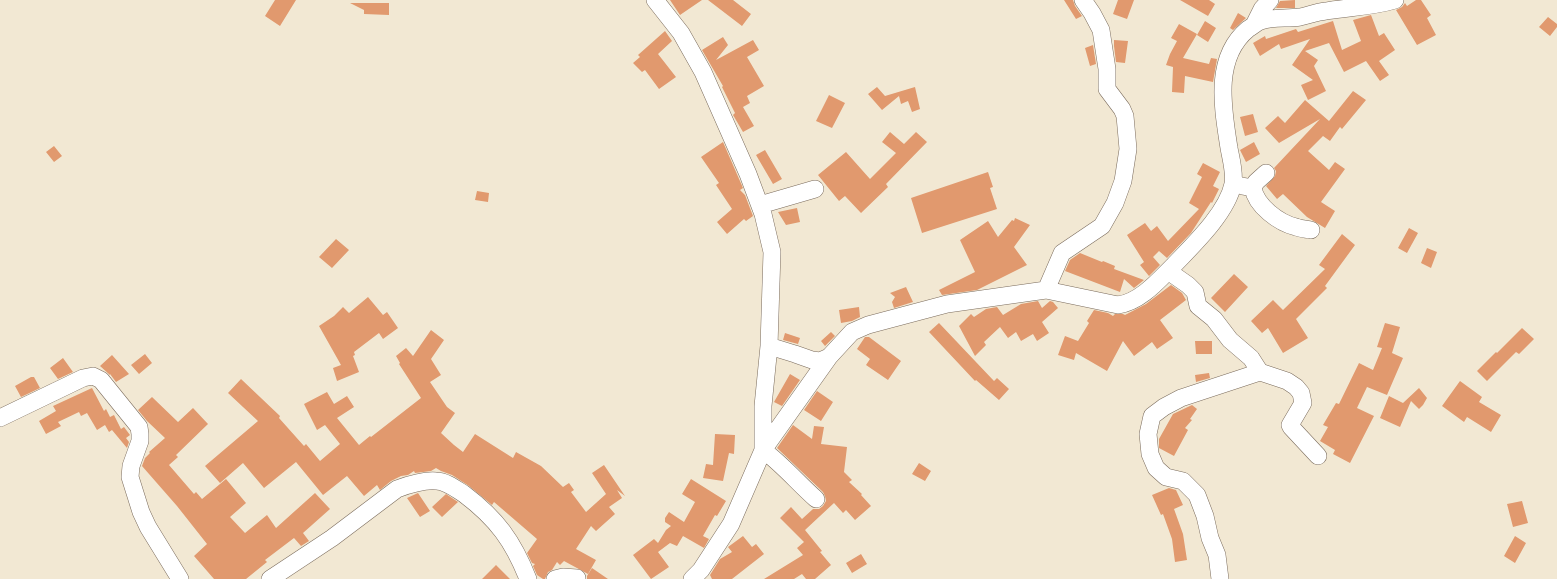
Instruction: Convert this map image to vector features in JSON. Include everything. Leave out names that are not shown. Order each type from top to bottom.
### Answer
[{"type":"street","points":[[655,0],[681,33],[703,72],[737,148],[763,214],[772,252],[769,346],[763,406],[762,450]]},
{"type":"street","points":[[1046,290],[1062,253],[1102,226],[1115,203],[1123,181],[1128,149],[1125,116],[1107,89],[1107,69],[1101,30],[1083,0]]},
{"type":"street","points":[[1254,25],[1262,9],[1270,0]]},
{"type":"street","points":[[701,576],[731,524],[762,450],[829,357],[852,332],[868,325],[947,304],[1046,290],[1118,306],[1134,301],[1168,271],[1214,220],[1225,205],[1234,177],[1226,129],[1223,88],[1226,64],[1231,51],[1240,37],[1260,21],[1299,17],[1327,11],[1368,6],[1395,0]]},
{"type":"street","points":[[1266,172],[1256,182],[1253,188],[1259,201],[1280,220],[1297,228],[1311,230]]},
{"type":"street","points":[[1233,184],[1253,188]]},
{"type":"street","points":[[760,205],[815,189]]},
{"type":"street","points":[[1168,271],[1188,285],[1195,292],[1198,306],[1214,319],[1230,340],[1251,358],[1260,372]]},
{"type":"street","points":[[769,346],[812,360],[820,361],[829,357]]},
{"type":"street","points":[[1220,579],[1217,555],[1210,538],[1206,516],[1197,496],[1183,481],[1166,477],[1156,468],[1150,454],[1148,434],[1152,416],[1181,398],[1260,372],[1287,381],[1299,390],[1304,404],[1290,427],[1318,456]]},
{"type":"street","points":[[0,418],[83,378],[93,376],[100,380],[139,427],[140,441],[131,466],[130,477],[141,512],[148,527],[180,579]]},
{"type":"street","points":[[762,450],[777,461],[816,499]]},
{"type":"street","points":[[270,579],[332,538],[397,489],[407,485],[436,481],[457,489],[479,506],[499,525],[521,561],[528,579]]},
{"type":"street","points":[[554,579],[563,577],[577,578]]},
{"type":"building","points":[[275,0],[296,0],[280,26],[265,16]]},
{"type":"building","points":[[670,0],[702,0],[680,15]]},
{"type":"building","points":[[708,0],[733,0],[751,14],[742,26]]},
{"type":"building","points":[[1064,0],[1073,0],[1082,16],[1076,19]]},
{"type":"building","points":[[1118,0],[1134,0],[1127,19],[1113,14]]},
{"type":"building","points":[[1180,0],[1209,0],[1215,4],[1208,16]]},
{"type":"building","points":[[1295,0],[1295,8],[1276,8],[1280,1]]},
{"type":"building","points":[[1416,0],[1421,0],[1431,15],[1427,18],[1436,35],[1417,45],[1396,10],[1402,7],[1405,3],[1407,6]]},
{"type":"building","points":[[350,3],[389,3],[389,15],[364,14],[364,10]]},
{"type":"building","points":[[1238,13],[1246,18],[1233,30],[1230,28]]},
{"type":"building","points":[[1371,15],[1379,36],[1384,33],[1395,50],[1379,61],[1389,75],[1380,81],[1366,61],[1344,72],[1329,43],[1305,51],[1318,60],[1314,66],[1326,91],[1308,100],[1301,85],[1313,80],[1292,65],[1310,39],[1281,49],[1279,44],[1260,56],[1253,43],[1265,36],[1266,39],[1296,29],[1298,32],[1333,21],[1342,50],[1361,41],[1353,20]]},
{"type":"building","points":[[1548,17],[1557,24],[1557,27],[1550,36],[1539,27]]},
{"type":"building","points":[[1205,21],[1216,28],[1208,42],[1197,35]]},
{"type":"building","points":[[1179,24],[1197,34],[1183,58],[1209,64],[1211,58],[1217,59],[1213,82],[1185,76],[1184,93],[1172,92],[1173,67],[1166,65],[1177,41],[1171,38]]},
{"type":"building","points":[[665,31],[672,41],[658,54],[676,77],[659,89],[645,70],[642,72],[633,63],[640,57],[638,55]]},
{"type":"building","points":[[723,37],[728,45],[716,60],[753,40],[759,50],[747,57],[764,86],[747,96],[750,103],[743,107],[754,126],[743,132],[733,115],[735,113],[722,87],[723,86],[702,50]]},
{"type":"building","points":[[1114,40],[1128,41],[1125,63],[1116,62]]},
{"type":"building","points":[[1093,45],[1096,64],[1090,66],[1085,48]]},
{"type":"building","points":[[877,87],[885,96],[915,87],[920,109],[912,112],[908,101],[901,104],[899,96],[882,110],[868,94]]},
{"type":"building","points":[[1353,91],[1366,100],[1342,129],[1340,127],[1330,141],[1323,136],[1308,151],[1329,170],[1335,162],[1345,169],[1321,202],[1335,211],[1325,228],[1307,217],[1283,194],[1277,199],[1266,186],[1275,176],[1276,171],[1274,168],[1320,119],[1279,143],[1265,128],[1278,116],[1285,123],[1305,100],[1329,121]]},
{"type":"building","points":[[829,95],[845,103],[832,128],[816,121]]},
{"type":"building","points":[[1253,114],[1258,132],[1245,136],[1240,117]]},
{"type":"building","points":[[890,132],[904,144],[916,132],[927,142],[886,184],[888,187],[861,213],[845,196],[839,201],[818,175],[846,152],[870,179],[896,153],[882,142]]},
{"type":"building","points":[[723,142],[743,188],[740,190],[745,195],[753,216],[746,221],[744,219],[727,234],[717,222],[732,209],[716,185],[719,183],[701,157]]},
{"type":"building","points":[[1254,142],[1260,154],[1246,162],[1240,150]]},
{"type":"building","points":[[54,146],[62,156],[54,162],[46,152]]},
{"type":"building","points":[[765,150],[782,179],[773,184],[756,155]]},
{"type":"building","points":[[1203,163],[1220,172],[1213,186],[1219,189],[1212,203],[1211,202],[1191,233],[1167,258],[1159,251],[1153,257],[1160,265],[1149,276],[1140,265],[1144,262],[1127,235],[1145,223],[1151,231],[1157,226],[1168,241],[1199,209],[1189,203],[1202,177],[1197,174]]},
{"type":"building","points":[[988,172],[993,187],[990,188],[997,209],[922,233],[911,198]]},
{"type":"building","points":[[477,191],[489,193],[488,202],[475,200]]},
{"type":"building","points":[[797,208],[800,222],[786,225],[778,212]]},
{"type":"building","points":[[1015,218],[1030,225],[1014,247],[1027,265],[977,290],[942,295],[939,290],[975,272],[960,240],[988,221],[998,237],[1012,220],[1014,221]]},
{"type":"building","points":[[1409,228],[1418,233],[1407,253],[1398,248]]},
{"type":"building","points":[[1342,234],[1355,245],[1325,286],[1327,288],[1296,319],[1308,338],[1283,353],[1268,328],[1262,333],[1251,321],[1273,300],[1283,310],[1325,269],[1319,265]]},
{"type":"building","points":[[336,239],[349,250],[332,268],[319,257]]},
{"type":"building","points":[[1427,248],[1437,252],[1431,268],[1421,263]]},
{"type":"building","points":[[1080,253],[1115,266],[1114,269],[1144,280],[1134,288],[1124,279],[1120,292],[1065,271],[1070,260]]},
{"type":"building","points":[[1234,274],[1248,287],[1225,312],[1211,298]]},
{"type":"building","points":[[1171,285],[1182,293],[1186,300],[1160,320],[1173,338],[1157,349],[1152,342],[1134,356],[1123,341],[1107,371],[1076,353],[1074,360],[1058,355],[1065,336],[1078,341],[1089,323],[1087,321],[1094,310],[1108,313],[1113,316],[1115,314],[1125,315],[1146,304]]},
{"type":"building","points":[[906,287],[913,302],[894,308],[892,302],[895,297],[890,293]]},
{"type":"building","points":[[368,297],[383,315],[387,312],[398,328],[383,339],[379,333],[354,352],[355,355],[353,356],[359,372],[337,381],[333,368],[341,365],[319,326],[334,316],[343,307],[349,313]]},
{"type":"building","points":[[1038,301],[1042,308],[1050,301],[1053,302],[1058,308],[1042,322],[1049,333],[1037,341],[1033,334],[1021,341],[1016,332],[1008,338],[1000,327],[984,342],[986,345],[975,356],[959,326],[971,314],[974,317],[986,309],[997,307],[1003,315],[1021,304]]},
{"type":"building","points":[[859,307],[860,317],[852,321],[841,323],[839,310]]},
{"type":"building","points":[[939,323],[994,381],[997,378],[1009,389],[999,400],[976,380],[975,381],[929,332]]},
{"type":"building","points":[[1385,323],[1400,327],[1392,353],[1403,358],[1387,395],[1367,387],[1357,408],[1374,416],[1350,463],[1333,454],[1335,450],[1320,441],[1328,427],[1323,425],[1336,403],[1339,404],[1359,363],[1373,370],[1382,348],[1377,347]]},
{"type":"building","points":[[1522,328],[1534,339],[1519,354],[1516,352],[1487,381],[1477,371]]},
{"type":"building","points":[[431,330],[444,340],[431,359],[441,375],[430,382],[447,407],[455,413],[441,433],[454,445],[463,452],[475,434],[513,458],[516,452],[541,466],[563,487],[569,483],[574,490],[571,492],[586,512],[606,494],[592,473],[604,465],[625,496],[617,490],[622,498],[609,507],[615,514],[596,531],[591,526],[576,549],[596,560],[588,574],[564,561],[560,565],[557,562],[552,570],[548,572],[545,579],[537,575],[533,566],[535,564],[532,563],[527,553],[537,539],[494,502],[492,505],[469,486],[452,475],[436,468],[431,471],[415,473],[414,471],[408,475],[401,476],[391,481],[380,490],[377,485],[364,496],[347,476],[323,495],[296,462],[264,488],[243,463],[220,483],[205,466],[258,421],[228,393],[241,379],[280,416],[279,418],[304,446],[306,444],[320,461],[340,444],[325,425],[317,430],[304,404],[327,392],[334,404],[347,396],[354,407],[337,418],[359,445],[421,398],[399,364],[400,363],[396,356],[406,348],[413,356]]},
{"type":"building","points":[[831,332],[835,336],[825,346],[821,341]]},
{"type":"building","points":[[785,333],[800,338],[798,344],[783,340]]},
{"type":"building","points":[[865,337],[869,337],[901,361],[888,380],[866,365],[870,359],[857,349]]},
{"type":"building","points":[[1195,341],[1212,341],[1212,354],[1196,354]]},
{"type":"building","points":[[145,354],[152,363],[139,374],[131,365]]},
{"type":"building","points":[[112,355],[129,374],[116,382],[110,374],[100,366]]},
{"type":"building","points":[[63,358],[73,372],[58,379],[50,368]]},
{"type":"building","points":[[1209,373],[1210,378],[1196,382],[1195,375]]},
{"type":"building","points":[[790,374],[800,380],[782,406],[774,402]]},
{"type":"building","points":[[31,377],[34,377],[40,388],[21,397],[15,386]]},
{"type":"building","points":[[1460,381],[1482,397],[1479,402],[1501,415],[1491,432],[1467,417],[1464,422],[1442,406]]},
{"type":"building","points":[[92,388],[104,411],[106,409],[110,417],[114,415],[121,429],[124,427],[130,435],[126,438],[129,442],[127,448],[112,430],[109,432],[105,425],[97,430],[87,413],[81,416],[79,412],[58,422],[61,426],[46,434],[39,421],[56,411],[53,406]]},
{"type":"building","points":[[1419,388],[1427,398],[1419,409],[1411,401],[1400,427],[1380,418],[1389,396],[1403,403]]},
{"type":"building","points":[[817,391],[833,402],[821,421],[804,410]]},
{"type":"building","points":[[152,397],[178,422],[193,408],[208,424],[176,455],[178,457],[169,465],[194,494],[196,492],[202,499],[226,479],[246,503],[230,517],[245,533],[267,515],[276,528],[315,493],[330,509],[303,533],[309,541],[301,546],[294,538],[265,560],[267,562],[246,579],[214,579],[194,556],[207,544],[177,506],[142,466],[145,458],[150,453],[149,452],[165,438],[138,410]]},
{"type":"building","points":[[1192,405],[1197,409],[1190,419],[1192,420],[1185,428],[1188,430],[1174,456],[1159,448],[1159,439],[1173,414]]},
{"type":"building","points":[[793,425],[812,439],[814,426],[824,427],[821,444],[847,447],[844,472],[852,480],[849,482],[862,494],[861,495],[871,506],[855,520],[846,510],[843,513],[834,503],[805,530],[831,565],[815,579],[806,579],[802,574],[794,579],[764,579],[803,555],[797,548],[804,542],[780,518],[791,507],[802,519],[813,509],[819,509],[823,506],[826,501],[823,492],[777,448]]},
{"type":"building","points":[[715,434],[735,435],[734,454],[729,453],[723,481],[703,478],[706,464],[713,465]]},
{"type":"building","points":[[919,463],[931,471],[925,481],[912,474]]},
{"type":"building","points":[[691,479],[726,501],[717,516],[715,515],[703,536],[709,539],[704,548],[683,536],[677,546],[670,543],[658,552],[669,567],[651,579],[633,555],[654,539],[658,543],[666,530],[671,526],[665,522],[665,518],[669,512],[684,522],[695,502],[682,494]]},
{"type":"building","points":[[1169,488],[1176,490],[1183,505],[1174,509],[1183,534],[1187,560],[1175,562],[1172,539],[1163,514],[1161,515],[1152,495]]},
{"type":"building","points":[[418,493],[430,511],[420,517],[407,498]]},
{"type":"building","points":[[446,494],[458,502],[442,517],[432,507]]},
{"type":"building","points":[[1522,501],[1528,523],[1513,527],[1507,504]]},
{"type":"building","points":[[743,536],[752,547],[756,544],[764,554],[732,579],[712,579],[710,575],[720,559],[732,552],[728,547]]},
{"type":"building","points":[[1515,536],[1526,543],[1515,563],[1504,556]]},
{"type":"building","points":[[861,554],[867,564],[852,573],[846,563]]},
{"type":"building","points":[[496,565],[510,579],[482,579]]},
{"type":"building","points":[[592,568],[608,579],[587,579],[587,576]]}]
